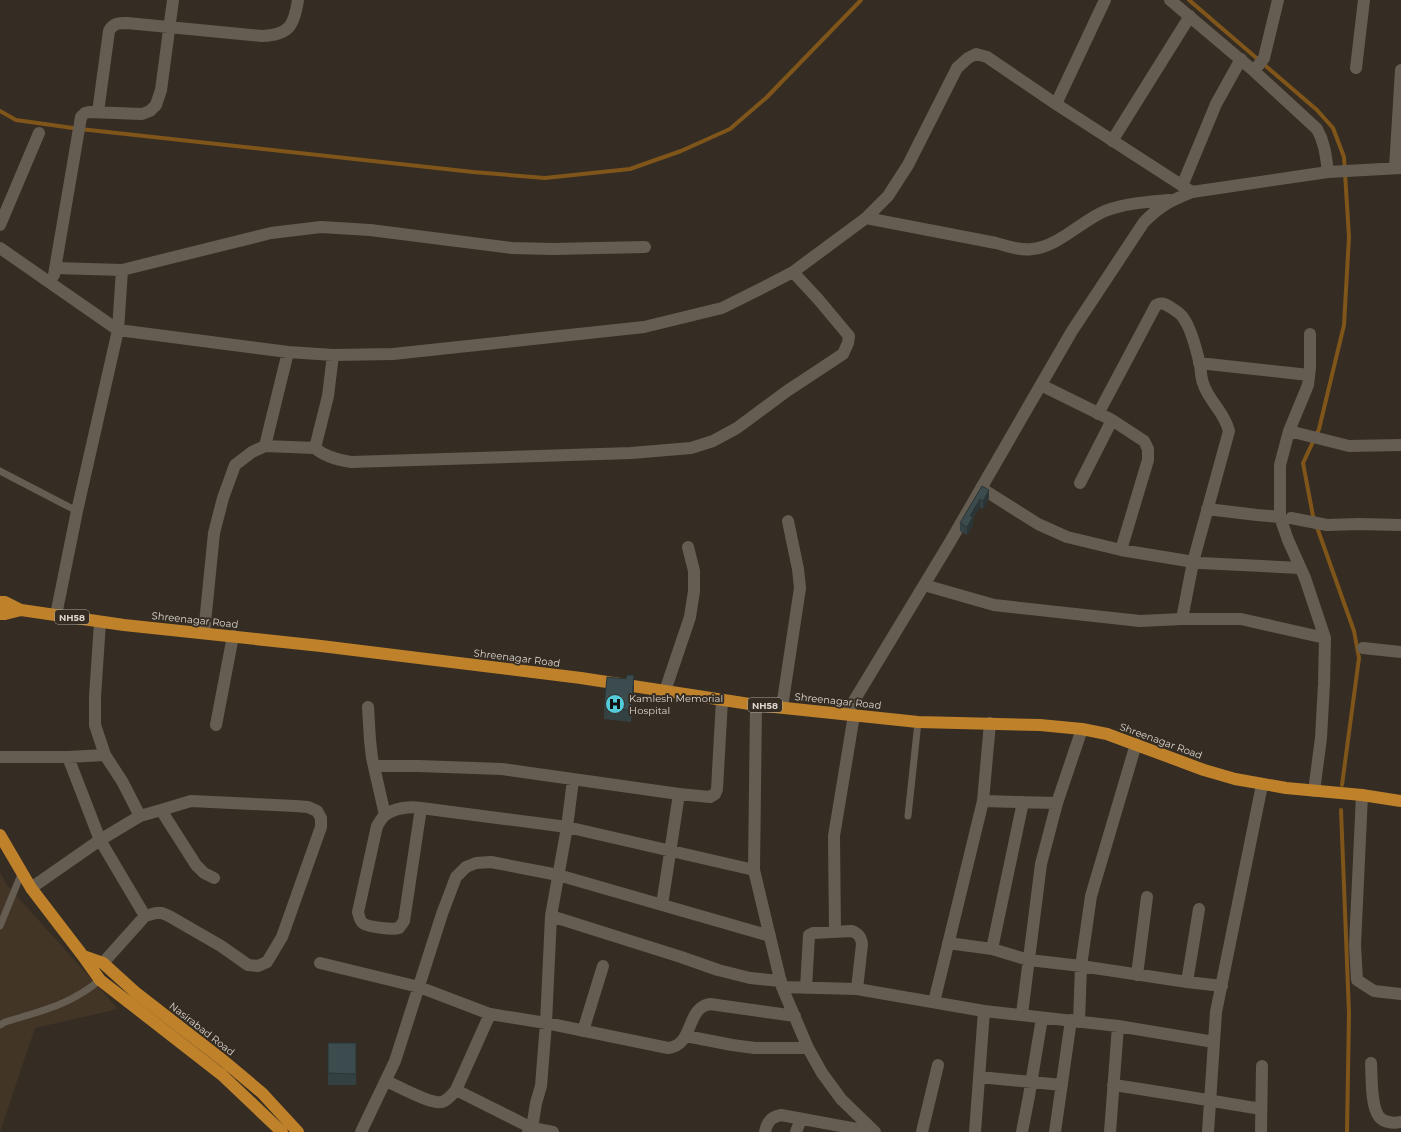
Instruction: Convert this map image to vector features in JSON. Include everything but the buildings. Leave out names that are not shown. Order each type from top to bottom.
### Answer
[{"type":"highway","name":"NH58","points":[[0,602],[5,602],[21,610],[100,622]]},
{"type":"highway","name":"NH58","points":[[0,614],[21,610]]},
{"type":"highway","name":"Shreenagar Road","points":[[100,622],[233,636],[581,678],[756,705],[918,722],[1040,725],[1082,729],[1107,734],[1204,770],[1235,779],[1262,785],[1362,795],[1401,801]]},
{"type":"highway","points":[[0,835],[31,888],[84,956],[100,980],[222,1075],[282,1132]]},
{"type":"highway","name":"Nasirabad Road","points":[[84,956],[103,963],[135,992],[224,1061],[262,1093],[298,1132]]},
{"type":"street","points":[[52,283],[81,117],[85,113],[98,112],[142,114],[150,111],[156,105],[161,90],[173,0]]},
{"type":"street","points":[[98,112],[109,31],[112,26],[118,23],[127,23],[262,36],[277,35],[286,31],[293,22],[298,0]]},
{"type":"street","points":[[1056,104],[1105,0]]},
{"type":"street","points":[[1170,0],[1186,8],[1241,60],[1255,69],[1317,130],[1322,139],[1332,172]]},
{"type":"street","points":[[1255,69],[1264,58],[1278,0]]},
{"type":"street","points":[[1356,68],[1364,0]]},
{"type":"street","points":[[1112,141],[1186,8]]},
{"type":"street","points":[[0,248],[118,330],[288,352],[333,355],[393,354],[644,327],[722,308],[793,272],[866,218],[888,196],[908,165],[957,68],[968,58],[976,54],[987,58],[1187,189]]},
{"type":"street","points":[[1187,189],[1216,104],[1241,60]]},
{"type":"street","points":[[835,931],[834,836],[850,714],[1072,331],[1144,222],[1157,209],[1187,189],[1332,172],[1398,168],[1401,70]]},
{"type":"street","points":[[0,225],[39,133]]},
{"type":"street","points":[[866,218],[996,243],[1016,249],[1032,249],[1047,246],[1106,211],[1138,202],[1172,200]]},
{"type":"street","points":[[55,268],[122,270],[271,233],[321,227],[370,230],[512,248],[553,249],[645,247]]},
{"type":"street","points":[[56,615],[77,511],[118,330],[122,270]]},
{"type":"street","points":[[204,633],[214,533],[223,498],[235,465],[252,452],[265,446],[315,448],[320,453],[339,460],[351,462],[631,453],[691,448],[714,441],[737,428],[787,391],[843,354],[848,344],[849,336],[793,272]]},
{"type":"street","points":[[1098,414],[1156,305],[1160,303],[1165,304],[1179,313],[1185,319],[1199,363],[1203,383],[1209,396],[1226,420],[1229,431],[1193,562],[1182,619]]},
{"type":"street","points":[[1310,334],[1308,385],[1289,431],[1280,465],[1288,540],[1305,578],[1325,638],[1321,738],[1314,791]]},
{"type":"street","points":[[265,446],[288,352]]},
{"type":"street","points":[[315,448],[328,396],[333,355]]},
{"type":"street","points":[[1199,363],[1309,375]]},
{"type":"street","points":[[1041,385],[1112,420],[1144,441],[1148,450],[1148,460],[1122,550]]},
{"type":"street","points":[[1080,483],[1112,420]]},
{"type":"street","points":[[1289,431],[1349,446],[1401,445]]},
{"type":"street","points":[[981,488],[1038,524],[1067,538],[1122,550],[1193,562],[1300,568]]},
{"type":"street","points":[[1207,509],[1285,517],[1327,525],[1401,525]]},
{"type":"street","points":[[782,707],[800,588],[797,563],[788,521]]},
{"type":"street","points":[[666,691],[690,617],[693,598],[694,571],[688,547]]},
{"type":"street","points":[[924,585],[994,605],[1140,621],[1241,619],[1325,638]]},
{"type":"street","points":[[100,622],[95,697],[95,724],[105,755],[122,781],[140,816]]},
{"type":"street","points":[[216,724],[233,636]]},
{"type":"street","points":[[1363,648],[1401,652]]},
{"type":"street","points":[[374,766],[502,769],[573,780],[710,797],[715,794],[716,789],[722,700]]},
{"type":"street","points":[[756,705],[754,870],[781,984],[808,1048],[822,1073],[841,1099],[874,1132]]},
{"type":"street","points":[[368,707],[370,740],[374,766],[385,815]]},
{"type":"street","points":[[934,1002],[983,801],[990,723]]},
{"type":"street","points":[[1022,1014],[1041,864],[1057,804],[1082,729]]},
{"type":"street","points":[[1055,1132],[1062,1085],[1075,1021],[1091,896],[1136,744]]},
{"type":"street","points":[[0,757],[68,757],[105,755]]},
{"type":"street","points":[[68,757],[100,840],[145,916]]},
{"type":"street","points":[[530,1130],[541,1086],[546,1023],[551,916],[567,827],[573,780]]},
{"type":"street","points":[[1208,1132],[1216,1012],[1262,785]]},
{"type":"street","points":[[662,905],[679,794]]},
{"type":"street","points":[[1362,795],[1355,945],[1357,980],[1374,991],[1401,994]]},
{"type":"street","points":[[983,801],[1057,804]]},
{"type":"street","points":[[31,888],[100,840],[140,816],[161,810],[191,802],[302,807],[317,811],[321,818],[322,827],[282,937],[267,962],[258,966],[248,965],[221,946],[169,916],[162,913],[156,913],[145,916],[103,963]]},
{"type":"street","points":[[992,949],[1023,802]]},
{"type":"street","points":[[421,808],[404,921],[399,928],[393,930],[364,924],[360,920],[358,912],[377,826],[385,815],[397,810],[412,807],[421,808],[567,827],[754,870]]},
{"type":"street","points":[[161,810],[196,865],[204,873],[214,878]]},
{"type":"street","points":[[361,1132],[395,1061],[442,914],[456,877],[466,867],[476,863],[491,862],[558,875],[770,936]]},
{"type":"street","points":[[1137,975],[1147,897]]},
{"type":"street","points":[[1187,982],[1199,909]]},
{"type":"street","points":[[551,916],[718,970],[781,984],[806,988],[857,989],[984,1011],[1022,1014],[1042,1018],[1118,1026],[1214,1042]]},
{"type":"street","points":[[806,988],[809,935],[813,933],[852,931],[857,933],[862,944],[857,989]]},
{"type":"street","points":[[948,944],[992,949],[1029,960],[1222,986]]},
{"type":"street","points":[[320,963],[418,987],[490,1014],[546,1023],[583,1032],[668,1048],[676,1047],[686,1036],[698,1009],[703,1005],[710,1004],[795,1016]]},
{"type":"street","points":[[583,1032],[603,966]]},
{"type":"street","points":[[975,1132],[984,1011]]},
{"type":"street","points":[[386,1080],[432,1102],[442,1102],[450,1098],[456,1090],[490,1014]]},
{"type":"street","points":[[1022,1132],[1042,1018]]},
{"type":"street","points":[[1110,1132],[1118,1026]]},
{"type":"street","points":[[686,1036],[755,1048],[808,1048]]},
{"type":"street","points":[[1371,1063],[1376,1114],[1381,1120],[1392,1123],[1401,1122]]},
{"type":"street","points":[[922,1132],[938,1064]]},
{"type":"street","points":[[1261,1132],[1262,1066]]},
{"type":"street","points":[[979,1077],[1062,1085]]},
{"type":"street","points":[[1113,1086],[1154,1091],[1261,1109]]},
{"type":"street","points":[[456,1090],[530,1130],[553,1132]]},
{"type":"street","points":[[765,1132],[766,1125],[776,1116],[781,1115],[874,1132]]},
{"type":"street","points":[[796,1132],[801,1119]]},
{"type":"lane","points":[[0,471],[77,511]]},
{"type":"lane","points":[[908,816],[918,722]]},
{"type":"lane","points":[[0,926],[22,872]]},
{"type":"lane","points":[[0,1025],[5,1022],[64,1003],[80,995],[100,980]]},
{"type":"shaded area","points":[[0,872],[7,885],[118,1009],[35,1028],[0,1132]]},
{"type":"waterway","points":[[0,111],[16,120],[80,129],[473,172],[545,178],[630,169],[681,151],[730,129],[766,98],[861,0]]},
{"type":"waterway","points":[[1189,0],[1317,110],[1333,128],[1344,157],[1349,237],[1344,325],[1319,429],[1303,463],[1313,516],[1354,631],[1359,658],[1342,785]]},
{"type":"waterway","points":[[1341,810],[1349,1013],[1347,1132]]},
{"type":"place","name":"Kamlesh Memorial Hospital","points":[[615,704]]}]
